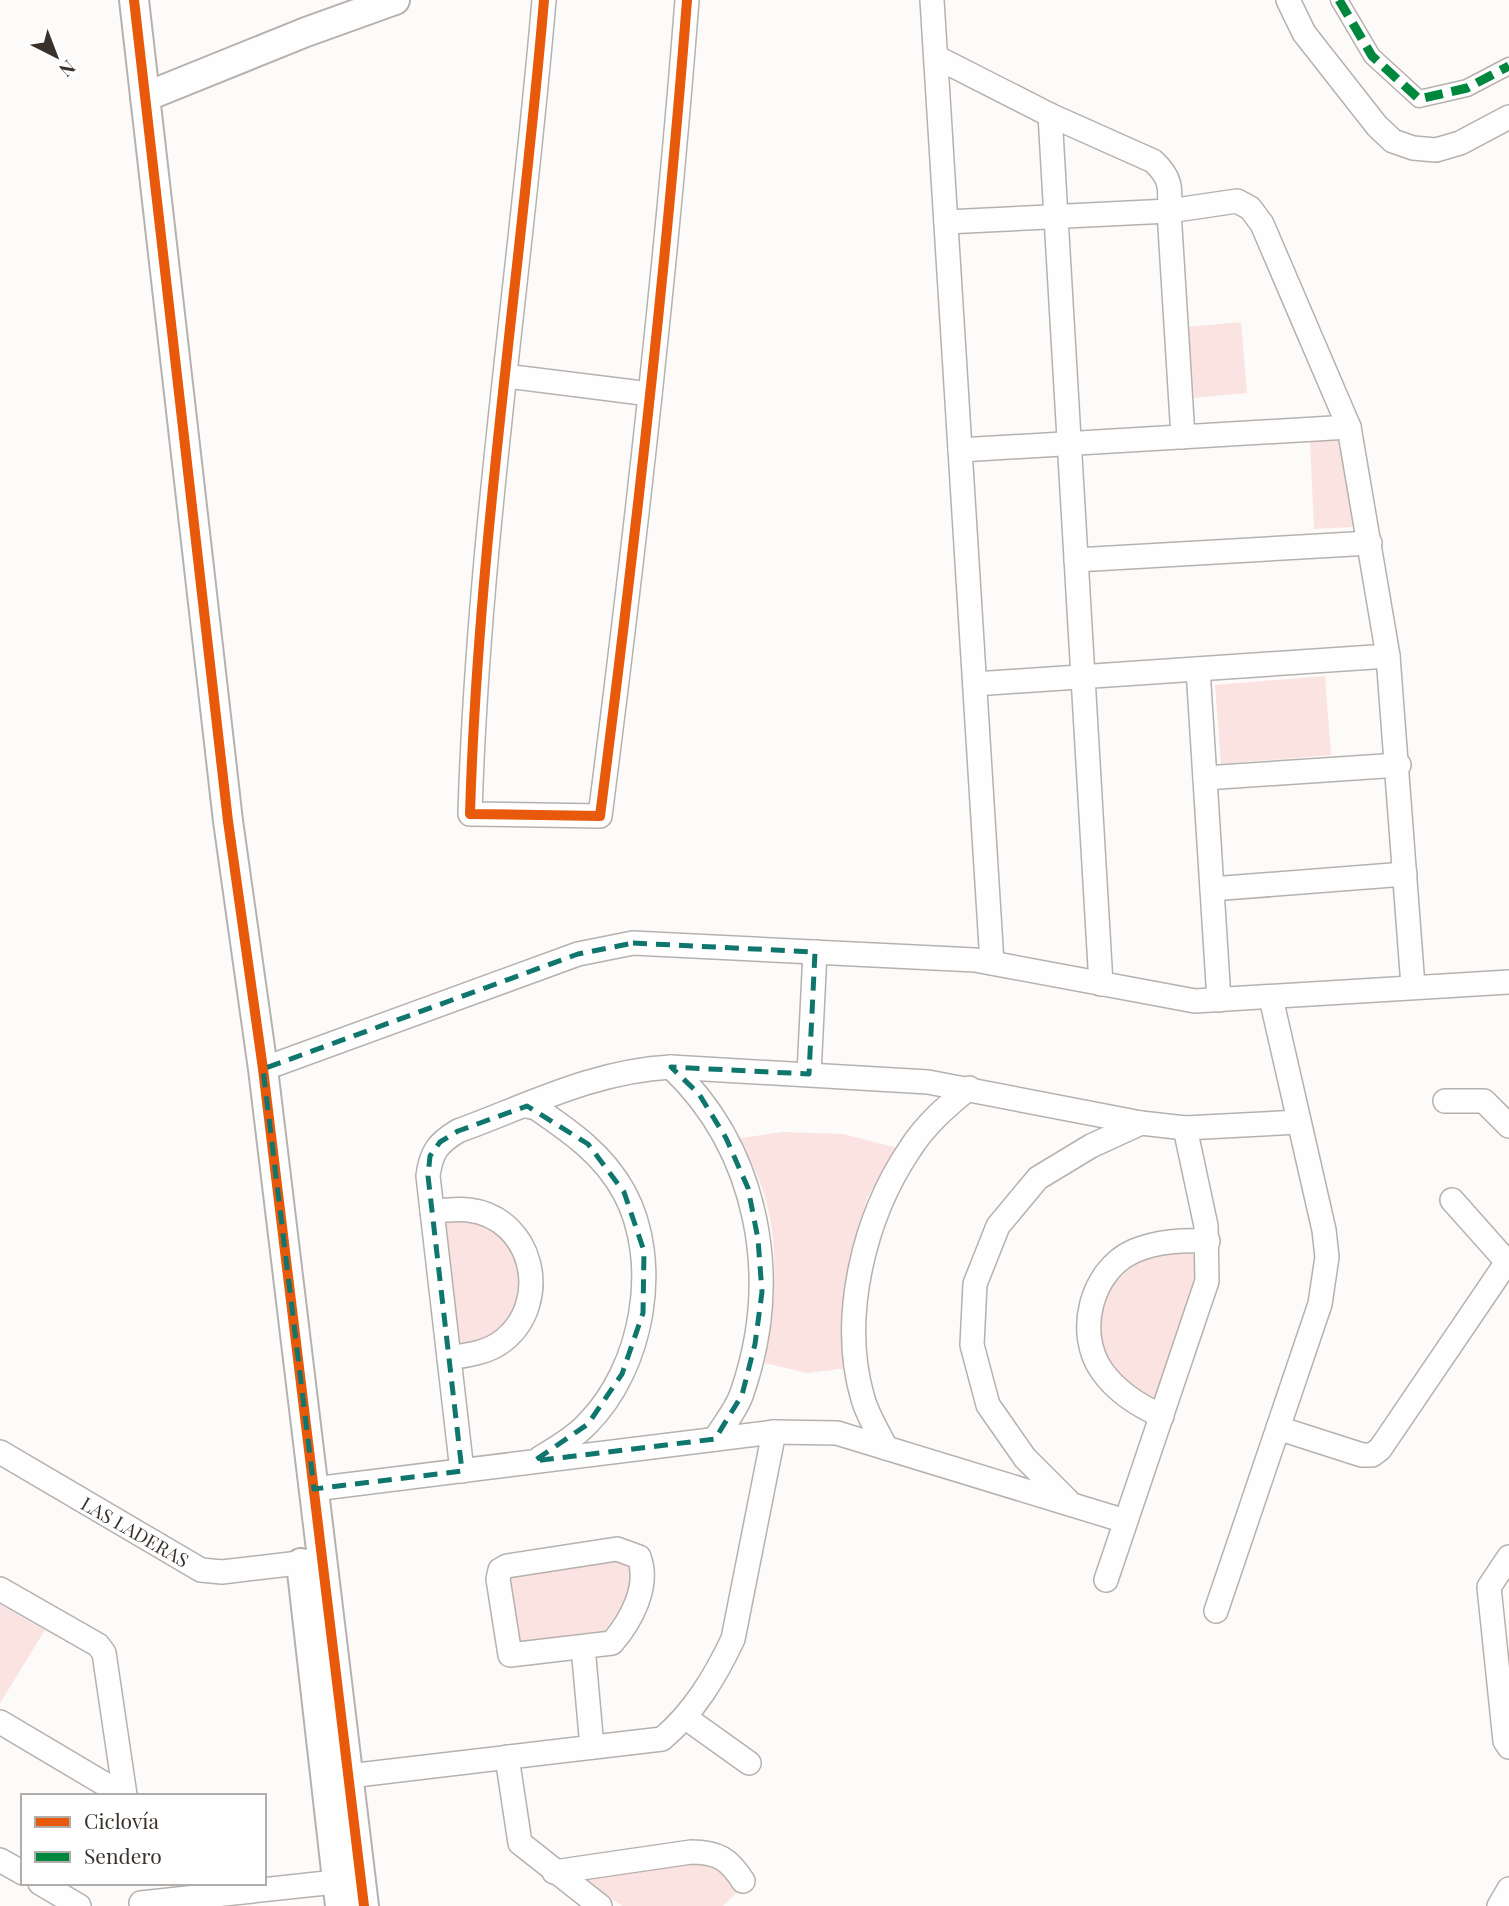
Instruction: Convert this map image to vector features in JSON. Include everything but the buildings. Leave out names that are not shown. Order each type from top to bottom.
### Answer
[{"type":"street","points":[[134,0],[228,821],[263,1069],[314,1489],[312,1562],[350,1893]]},
{"type":"street","points":[[145,97],[395,0]]},
{"type":"street","points":[[544,0],[528,183],[474,684],[470,814],[600,816],[672,198],[687,0]]},
{"type":"street","points":[[932,0],[992,963]]},
{"type":"street","points":[[1288,0],[1304,33],[1377,126],[1393,141],[1413,148],[1436,150],[1460,143],[1509,117]]},
{"type":"street","points":[[1339,0],[1372,56],[1419,99],[1467,88],[1509,66]]},
{"type":"street","points":[[936,57],[1050,115],[1153,161],[1166,173],[1171,187],[1169,211],[1183,437]]},
{"type":"street","points":[[1050,115],[1101,984]]},
{"type":"street","points":[[946,222],[1169,211],[1237,201],[1250,208],[1262,224],[1349,427],[1388,656],[1399,765],[1413,986]]},
{"type":"street","points":[[506,376],[650,394]]},
{"type":"street","points":[[960,450],[1349,427]]},
{"type":"street","points":[[1076,561],[1370,543]]},
{"type":"street","points":[[975,684],[1388,656]]},
{"type":"street","points":[[1198,669],[1219,1000]]},
{"type":"street","points":[[1205,778],[1399,765]]},
{"type":"street","points":[[1212,889],[1405,874]]},
{"type":"street","points":[[263,1069],[578,954],[633,943],[992,963],[1195,1001],[1509,982]]},
{"type":"street","points":[[809,1074],[815,952]]},
{"type":"street","points":[[1216,1611],[1320,1304],[1327,1257],[1324,1230],[1271,998]]},
{"type":"street","points":[[671,1067],[699,1094],[726,1138],[748,1188],[758,1240],[762,1292],[755,1344],[742,1395],[715,1439]]},
{"type":"street","points":[[462,1471],[428,1176],[430,1156],[440,1142],[458,1132],[598,1077],[635,1069],[671,1067],[928,1082],[1141,1123],[1185,1128],[1299,1122]]},
{"type":"street","points":[[886,1448],[863,1399],[855,1349],[856,1294],[867,1244],[885,1193],[910,1148],[944,1108],[970,1088]]},
{"type":"street","points":[[1445,1101],[1484,1101],[1509,1126]]},
{"type":"street","points":[[527,1106],[536,1108],[588,1144],[624,1192],[644,1251],[643,1313],[622,1374],[588,1424],[534,1461]]},
{"type":"street","points":[[1071,1504],[1025,1458],[988,1405],[972,1345],[975,1283],[998,1226],[1038,1178],[1091,1146],[1141,1123]]},
{"type":"street","points":[[1106,1580],[1207,1281],[1208,1241],[1185,1128]]},
{"type":"street","points":[[1278,1428],[1362,1455],[1373,1455],[1380,1449],[1508,1261],[1452,1200]]},
{"type":"street","points":[[432,1211],[470,1210],[493,1217],[513,1232],[520,1242],[527,1253],[533,1277],[530,1301],[519,1324],[503,1341],[482,1352],[449,1358]]},
{"type":"street","points":[[1162,1416],[1140,1406],[1101,1370],[1091,1345],[1088,1318],[1095,1292],[1110,1269],[1131,1252],[1156,1243],[1208,1241]]},
{"type":"street","points":[[314,1489],[774,1432],[837,1433],[1125,1521]]},
{"type":"street","points":[[349,1776],[662,1739],[686,1718],[721,1665],[733,1639],[774,1432]]},
{"type":"street","name":"LAS LADERAS","points":[[0,1452],[201,1570],[222,1573],[312,1562]]},
{"type":"street","points":[[617,1549],[639,1557],[643,1570],[637,1602],[627,1626],[612,1643],[583,1647],[510,1655],[498,1579],[500,1570],[507,1566],[617,1549]]},
{"type":"street","points":[[1509,1557],[1489,1587],[1505,1741],[1509,1747]]},
{"type":"street","points":[[312,1562],[349,1776],[350,1893]]},
{"type":"street","points":[[0,1589],[98,1645],[104,1653],[125,1794]]},
{"type":"street","points":[[583,1647],[592,1747]]},
{"type":"street","points":[[686,1718],[749,1763]]},
{"type":"street","points":[[0,1722],[123,1794]]},
{"type":"street","points":[[507,1757],[516,1832],[520,1843],[600,1906]]},
{"type":"street","points":[[554,1872],[691,1852],[713,1852],[731,1862],[743,1881]]},
{"type":"street","points":[[0,1860],[21,1872]]},
{"type":"street","points":[[43,1885],[79,1906]]},
{"type":"street","points":[[1499,1906],[1509,1889]]},
{"type":"street","points":[[140,1897],[192,1902],[350,1893]]},
{"type":"highlighted area","points":[[633,943],[815,952],[809,1074],[671,1067],[699,1094],[726,1138],[748,1188],[758,1239],[762,1292],[755,1344],[742,1395],[715,1439],[534,1461],[588,1424],[622,1374],[643,1313],[644,1251],[624,1192],[588,1144],[527,1106],[458,1131],[440,1142],[430,1156],[428,1176],[462,1471],[314,1489],[263,1069],[578,954]]},
{"type":"shaded area","points":[[1241,322],[1247,393],[1194,398],[1188,327]]},
{"type":"shaded area","points":[[1356,437],[1373,526],[1314,529],[1310,441]]},
{"type":"shaded area","points":[[1325,676],[1331,755],[1221,764],[1215,685]]},
{"type":"shaded area","points":[[782,1132],[843,1134],[898,1148],[867,1198],[853,1255],[848,1368],[807,1373],[765,1363],[773,1304],[771,1224],[765,1196],[741,1138]]},
{"type":"shaded area","points":[[467,1218],[492,1230],[510,1246],[520,1265],[522,1286],[517,1306],[504,1323],[485,1337],[458,1346],[445,1219]]},
{"type":"shaded area","points":[[1178,1251],[1195,1255],[1195,1288],[1156,1399],[1129,1382],[1111,1361],[1101,1338],[1101,1315],[1108,1293],[1124,1273],[1147,1259]]},
{"type":"shaded area","points":[[625,1558],[637,1572],[623,1615],[607,1637],[515,1648],[505,1573]]},
{"type":"shaded area","points":[[0,1605],[45,1630],[0,1703]]},
{"type":"shaded area","points":[[697,1863],[715,1864],[737,1892],[723,1906],[622,1906],[584,1878]]},
{"type":"marked path","points":[[1339,0],[1372,56],[1419,99],[1467,88],[1509,66]]},
{"type":"cycle path","points":[[134,0],[228,821],[263,1069],[364,1906]]},
{"type":"cycle path","points":[[544,0],[491,508],[470,814],[600,816],[649,408],[687,0]]}]
